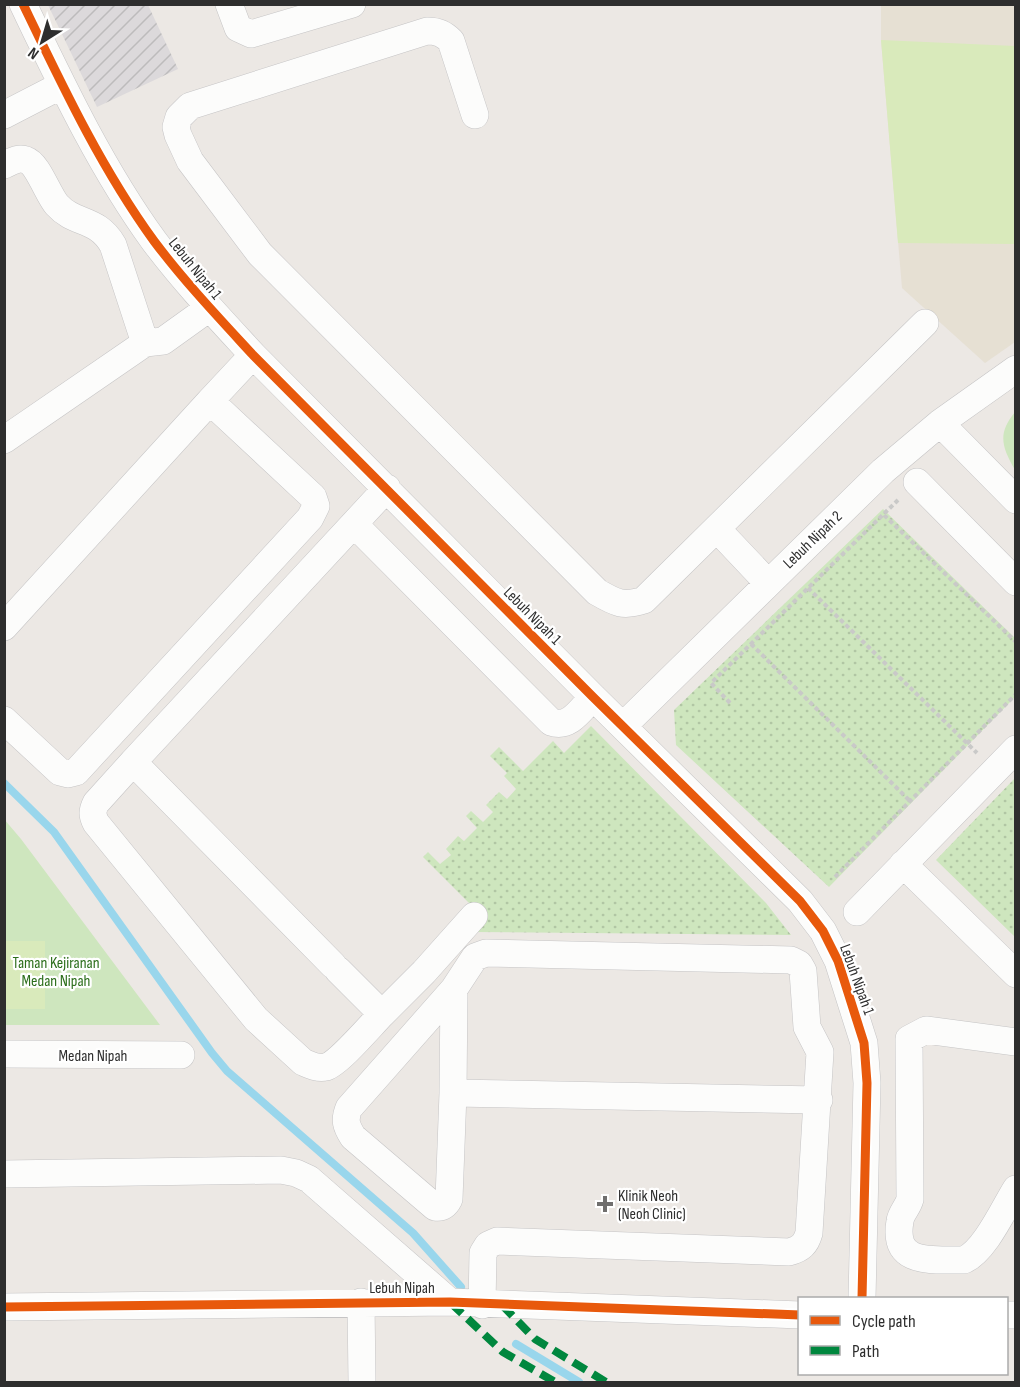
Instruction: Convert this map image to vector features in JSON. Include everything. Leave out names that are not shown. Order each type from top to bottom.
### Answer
[{"type":"street","name":"Lebuh Nipah 1","points":[[23,4],[62,85],[116,184],[155,241],[209,308],[593,697],[800,901],[823,931],[838,961],[864,1046],[867,1095],[862,1297]]},
{"type":"street","points":[[229,4],[238,28],[251,34],[352,4]]},
{"type":"street","points":[[475,116],[451,41],[444,34],[427,31],[190,106],[179,117],[177,126],[178,135],[190,161],[260,254],[597,592],[618,603],[629,605],[644,600],[925,323]]},
{"type":"street","points":[[4,115],[62,85]]},
{"type":"street","points":[[4,165],[17,159],[25,159],[32,163],[55,203],[63,211],[91,223],[108,236],[145,343]]},
{"type":"street","points":[[4,440],[145,343],[162,341],[209,308]]},
{"type":"street","points":[[4,627],[253,355]]},
{"type":"street","name":"Lebuh Nipah 2","points":[[623,726],[883,471],[940,423],[1016,369]]},
{"type":"street","points":[[4,720],[60,772],[68,774],[76,772],[310,518],[316,506],[313,497],[210,401]]},
{"type":"street","points":[[940,423],[1016,500]]},
{"type":"street","points":[[916,482],[1016,582]]},
{"type":"street","points":[[387,488],[96,802],[92,816],[256,1019],[303,1062],[312,1066],[326,1066],[336,1061],[424,972],[474,916]]},
{"type":"street","points":[[354,524],[552,722],[560,725],[568,723],[593,697]]},
{"type":"street","points":[[717,529],[768,583]]},
{"type":"street","points":[[857,912],[1016,749]]},
{"type":"street","points":[[133,762],[382,1014]]},
{"type":"street","points":[[903,864],[1016,974]]},
{"type":"street","points":[[454,989],[449,1198],[447,1204],[441,1208],[435,1207],[353,1137],[346,1126],[345,1117],[349,1108],[454,989],[475,957],[486,953],[791,960],[799,964],[803,971],[807,1027],[820,1052],[819,1100],[809,1233],[807,1242],[798,1250],[789,1252],[497,1241],[488,1245],[483,1253],[482,1305]]},
{"type":"street","points":[[820,1052],[909,1039],[926,1030],[1016,1042]]},
{"type":"street","points":[[909,1039],[910,1199],[900,1221],[900,1240],[903,1248],[908,1254],[918,1258],[964,1260],[971,1257],[982,1244],[1016,1188]]},
{"type":"street","name":"Medan Nipah","points":[[4,1054],[181,1055]]},
{"type":"street","points":[[453,1094],[819,1100]]},
{"type":"street","points":[[4,1174],[281,1170],[296,1173],[309,1179],[450,1302]]},
{"type":"street","points":[[361,1302],[362,1383]]},
{"type":"street","name":"Lebuh Nipah","points":[[4,1306],[450,1302],[482,1305],[798,1315]]},
{"type":"path","points":[[730,704],[711,683],[916,482]]},
{"type":"path","points":[[884,514],[1016,642]]},
{"type":"path","points":[[808,588],[967,744]]},
{"type":"path","points":[[751,644],[910,801]]},
{"type":"path","points":[[835,877],[1016,694]]},
{"type":"shaded area","points":[[48,5],[148,5],[178,69],[97,107]]},
{"type":"shaded area","points":[[881,5],[1015,5],[1015,342],[985,363],[902,288],[881,40]]},
{"type":"green space","points":[[881,40],[1015,46],[1015,244],[898,243]]},
{"type":"green space","points":[[1015,412],[1015,470],[1003,441],[1006,427]]},
{"type":"green space","points":[[883,509],[1015,638],[1015,697],[829,887],[676,745],[674,710]]},
{"type":"green space","points":[[591,726],[766,903],[791,935],[473,932],[485,919],[423,857],[428,852],[440,864],[451,855],[446,849],[458,836],[464,841],[477,828],[466,816],[471,811],[483,822],[493,812],[486,805],[499,792],[507,799],[516,789],[504,776],[507,773],[490,756],[499,747],[523,771],[553,741],[564,753]]},
{"type":"green space","points":[[1015,778],[1015,937],[936,860]]},
{"type":"green space","name":"Taman Kejiranan Medan Nipah","points":[[4,819],[21,839],[160,1025],[5,1025]]},
{"type":"green space","points":[[5,941],[45,941],[45,1009],[5,1009]]},
{"type":"waterway","points":[[4,783],[54,832],[227,1071],[413,1233],[461,1287]]},
{"type":"waterway","points":[[516,1344],[579,1382]]},
{"type":"marked path","points":[[451,1303],[503,1352],[555,1382]]},
{"type":"marked path","points":[[502,1305],[535,1339],[606,1382]]},
{"type":"cycle path","points":[[23,4],[83,125],[117,185],[154,241],[190,285],[253,355],[593,697],[800,901],[823,931],[838,961],[864,1043],[867,1083],[862,1297]]},
{"type":"cycle path","points":[[4,1307],[450,1302],[798,1315]]},
{"type":"place","name":"Klinik Neoh (Neoh Clinic)","points":[[605,1204]]}]
